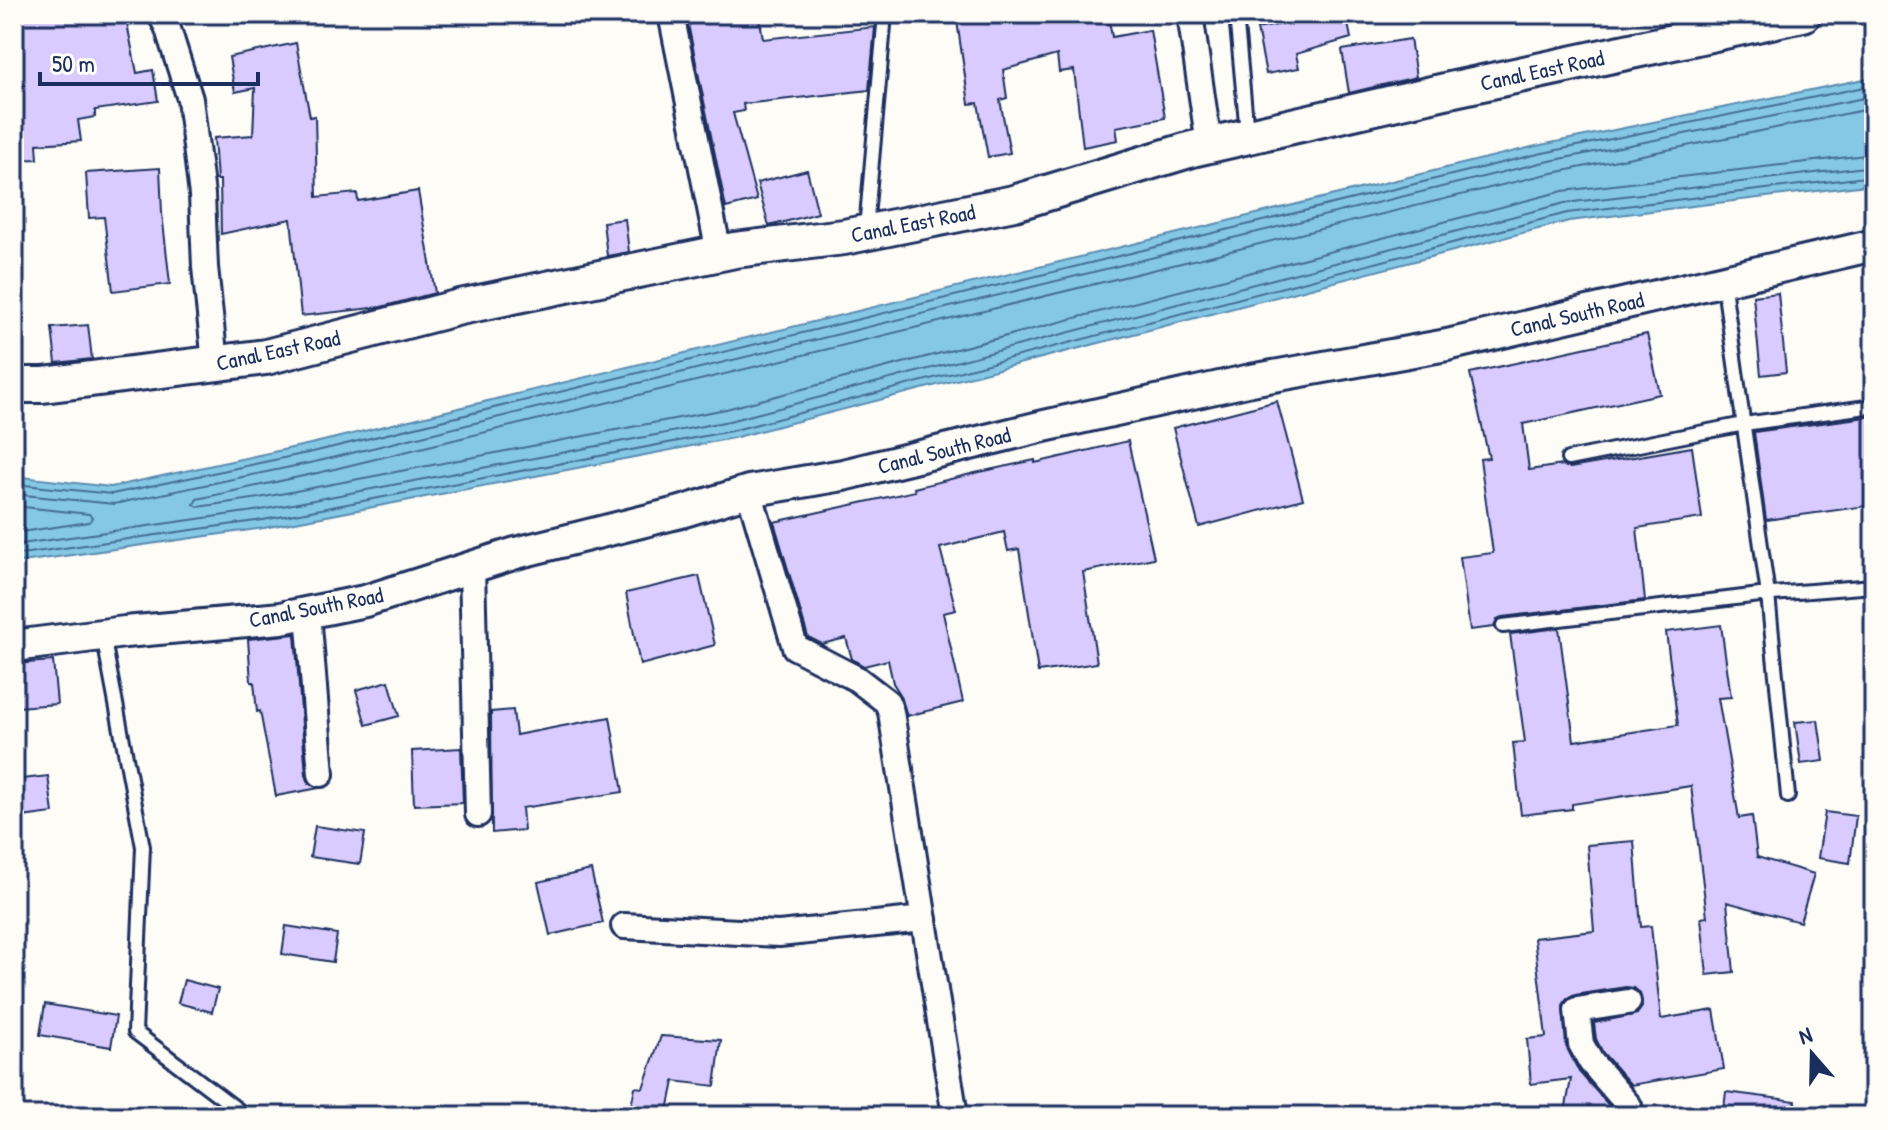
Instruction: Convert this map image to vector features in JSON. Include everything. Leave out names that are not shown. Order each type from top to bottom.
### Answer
[{"type":"main road","name":"Canal East Road","points":[[14,385],[43,385],[266,357],[460,307],[719,253],[866,232],[1014,203],[1209,145],[1803,14]]},
{"type":"street","points":[[160,14],[167,26],[190,99],[202,195],[205,267],[215,363]]},
{"type":"street","points":[[671,14],[719,253]]},
{"type":"street","points":[[1190,14],[1209,145]]},
{"type":"street","name":"Canal South Road","points":[[14,646],[281,618],[365,601],[516,553],[681,512],[749,491],[843,475],[1251,380],[1447,345],[1874,245]]},
{"type":"street","points":[[749,491],[795,647],[857,679],[887,702],[894,727],[955,1116]]},
{"type":"street","points":[[472,567],[478,814]]},
{"type":"street","points":[[308,613],[321,774]]},
{"type":"street","points":[[624,926],[779,934],[924,919]]},
{"type":"street","points":[[1627,1116],[1629,1106],[1591,1062],[1581,1044],[1577,1010],[1628,1002]]},
{"type":"lane","points":[[866,232],[885,14]]},
{"type":"lane","points":[[1236,14],[1248,137]]},
{"type":"lane","points":[[1723,280],[1768,595],[1788,796]]},
{"type":"lane","points":[[1568,459],[1744,424],[1874,406]]},
{"type":"lane","points":[[1503,626],[1768,595],[1874,586]]},
{"type":"lane","points":[[103,635],[143,847],[135,1032],[246,1116]]},
{"type":"water","points":[[1874,77],[1874,184],[1569,221],[733,438],[264,528],[14,563],[14,476],[111,487],[315,443],[1536,146]]},
{"type":"building","points":[[14,14],[125,14],[137,73],[153,70],[158,101],[95,110],[95,117],[78,120],[81,141],[37,144],[38,159],[14,160]]},
{"type":"building","points":[[739,14],[759,14],[763,39],[875,27],[869,90],[743,104],[744,111],[733,113],[757,200],[726,208],[688,24]]},
{"type":"building","points":[[956,14],[1108,14],[1112,37],[1150,30],[1165,118],[1116,127],[1118,140],[1083,147],[1074,70],[1059,72],[1057,55],[1003,70],[1007,98],[1000,100],[1010,153],[988,157],[978,103],[969,104]]},
{"type":"building","points":[[1329,14],[1346,14],[1351,38],[1296,54],[1299,68],[1266,74],[1257,29]]},
{"type":"building","points":[[1410,39],[1416,77],[1349,93],[1342,50]]},
{"type":"building","points":[[296,43],[310,117],[315,116],[317,197],[357,193],[358,201],[418,191],[435,293],[381,307],[301,316],[291,219],[221,234],[220,180],[217,180],[214,138],[253,135],[255,88],[235,92],[229,57]]},
{"type":"building","points":[[160,168],[170,284],[113,291],[104,217],[89,218],[86,173]]},
{"type":"building","points":[[807,170],[818,213],[769,226],[757,183]]},
{"type":"building","points":[[625,219],[629,252],[607,256],[603,222]]},
{"type":"building","points":[[1778,293],[1786,372],[1761,375],[1753,296]]},
{"type":"building","points":[[88,325],[92,359],[56,363],[52,328]]},
{"type":"building","points":[[1647,334],[1660,394],[1523,424],[1529,470],[1562,465],[1570,468],[1692,447],[1702,518],[1637,528],[1645,600],[1502,617],[1497,619],[1494,627],[1470,630],[1460,557],[1493,553],[1480,459],[1489,458],[1470,373]]},
{"type":"building","points":[[1277,401],[1303,499],[1199,527],[1173,428]]},
{"type":"building","points":[[1874,416],[1874,505],[1766,520],[1754,432]]},
{"type":"building","points":[[1128,441],[1154,558],[1083,572],[1097,663],[1038,672],[1019,549],[1008,551],[1004,532],[940,548],[956,610],[943,613],[963,702],[907,716],[893,683],[888,660],[864,666],[852,659],[846,638],[822,644],[808,637],[774,522],[915,491],[914,488],[975,473],[1035,460],[1035,463]]},
{"type":"building","points":[[699,576],[715,645],[640,665],[626,593]]},
{"type":"building","points":[[1721,625],[1731,697],[1718,698],[1739,818],[1752,816],[1757,857],[1814,874],[1800,922],[1727,902],[1734,972],[1707,975],[1701,918],[1707,917],[1691,786],[1572,804],[1572,809],[1521,815],[1513,743],[1525,742],[1510,634],[1559,628],[1574,741],[1678,725],[1666,632]]},
{"type":"building","points":[[295,634],[306,775],[309,783],[319,788],[276,796],[260,711],[257,712],[254,682],[251,682],[248,639]]},
{"type":"building","points":[[53,661],[57,704],[17,707],[14,664]]},
{"type":"building","points":[[389,681],[399,716],[366,725],[356,690]]},
{"type":"building","points":[[513,710],[516,735],[610,717],[623,792],[522,808],[524,830],[492,833],[491,712]]},
{"type":"building","points":[[1818,720],[1824,761],[1801,764],[1795,722]]},
{"type":"building","points":[[461,748],[463,803],[414,805],[412,751]]},
{"type":"building","points":[[48,776],[53,813],[14,818],[14,780]]},
{"type":"building","points":[[1825,812],[1856,816],[1850,863],[1818,858]]},
{"type":"building","points":[[315,826],[365,833],[360,864],[310,857]]},
{"type":"building","points":[[1634,841],[1641,927],[1651,926],[1661,1019],[1714,1010],[1724,1069],[1631,1085],[1603,1053],[1596,1039],[1594,1023],[1637,1014],[1642,1007],[1640,993],[1626,987],[1575,995],[1563,1005],[1566,1046],[1579,1072],[1613,1110],[1612,1116],[1565,1112],[1571,1079],[1531,1084],[1527,1039],[1546,1037],[1534,938],[1594,931],[1587,845]]},
{"type":"building","points":[[591,870],[603,923],[550,935],[538,882]]},
{"type":"building","points":[[286,926],[337,934],[333,962],[282,954]]},
{"type":"building","points":[[184,980],[218,989],[212,1012],[178,1003]]},
{"type":"building","points":[[45,1004],[116,1016],[111,1047],[40,1035]]},
{"type":"building","points":[[661,1036],[721,1040],[715,1086],[674,1081],[667,1116],[629,1116],[635,1087],[643,1088]]},
{"type":"building","points":[[1726,1092],[1796,1101],[1795,1116],[1723,1116]]}]
